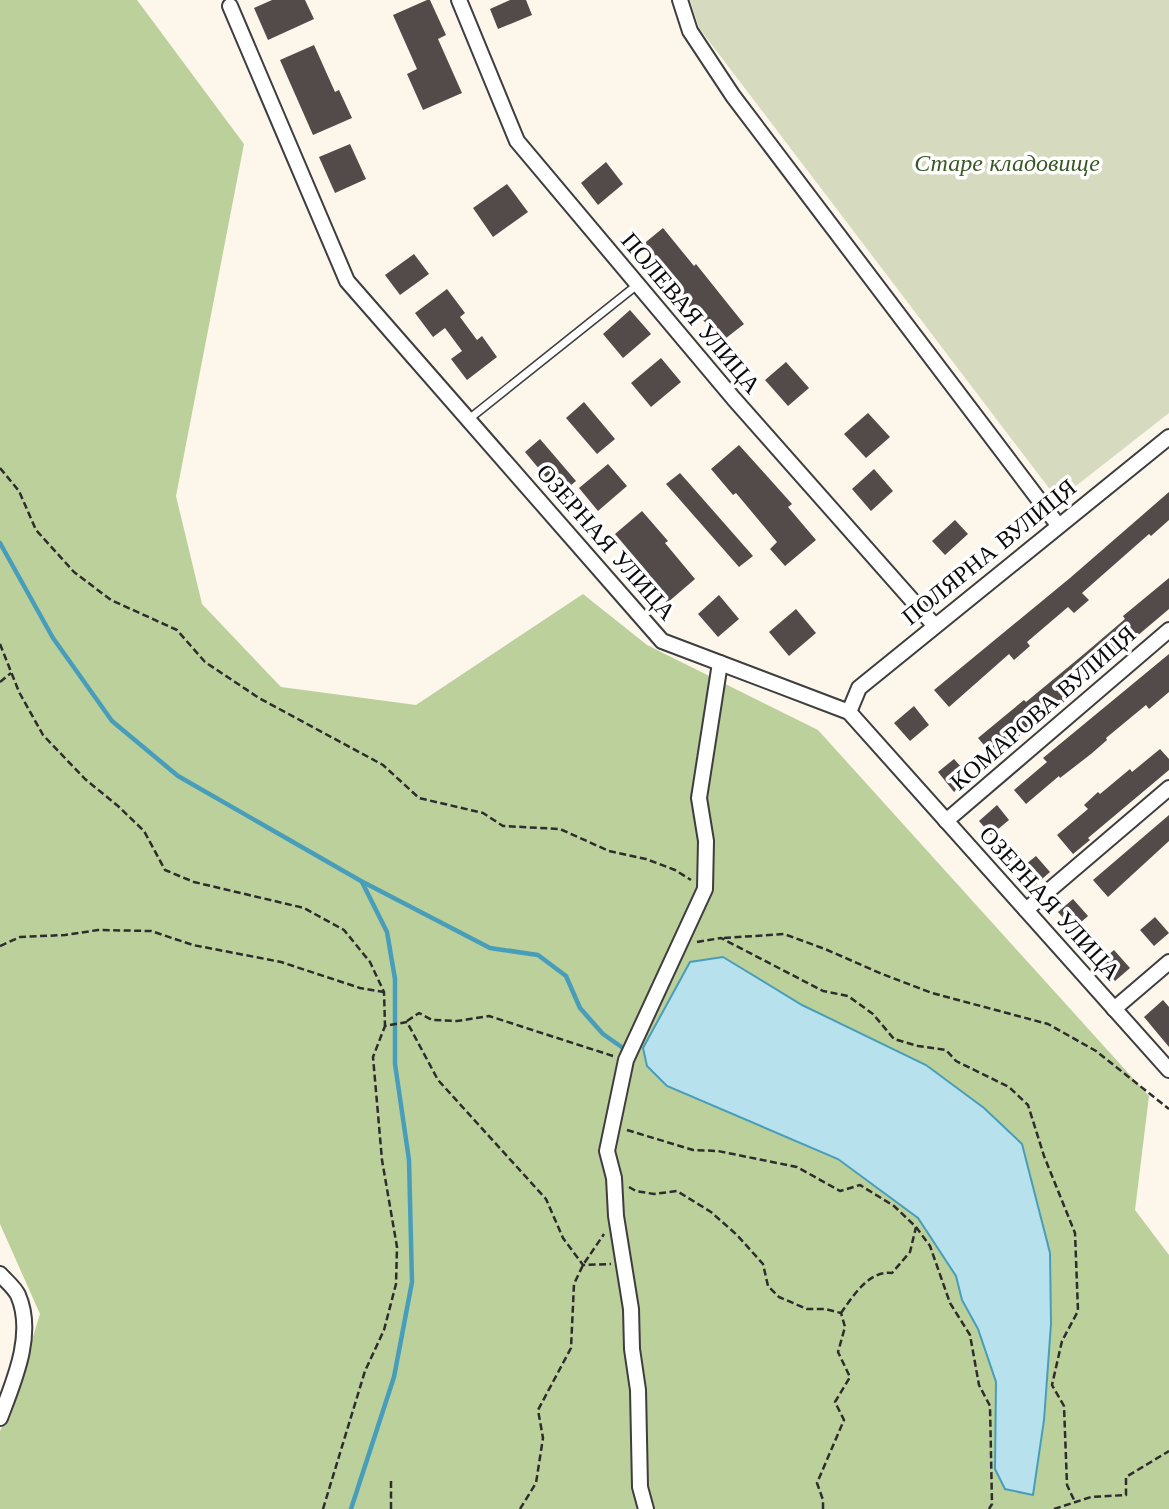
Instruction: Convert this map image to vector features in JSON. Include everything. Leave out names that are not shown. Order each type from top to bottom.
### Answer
[{"type":"street","name":"ПОЛЕВАЯ УЛИЦА","points":[[459,0],[517,141],[734,399],[934,625]]},
{"type":"street","points":[[680,0],[690,32],[733,96],[1058,525]]},
{"type":"street","name":"ОЗЕРНАЯ УЛИЦА","points":[[230,6],[347,281],[662,640],[849,712],[1169,1070]]},
{"type":"street","name":"ПОЛЯРНА ВУЛИЦЯ","points":[[849,712],[859,688],[1169,437]]},
{"type":"street","name":"КОМАРОВА ВУЛИЦЯ","points":[[946,821],[1169,630]]},
{"type":"street","points":[[646,1509],[640,1487],[638,1390],[632,1349],[631,1309],[616,1216],[614,1178],[607,1151],[626,1060],[705,889],[706,841],[699,799],[720,663]]},
{"type":"street","points":[[1026,910],[1169,788]]},
{"type":"street","points":[[1114,1009],[1169,962]]},
{"type":"street","points":[[0,1274],[16,1292],[25,1315],[24,1340],[15,1379],[0,1418]]},
{"type":"lane","points":[[468,419],[638,284]]},
{"type":"path","points":[[0,468],[19,491],[36,530],[74,572],[111,600],[177,630],[205,662],[225,676],[259,698],[383,765],[419,798],[483,813],[503,826],[560,829],[609,851],[646,859],[675,870],[705,889]]},
{"type":"path","points":[[0,644],[19,692],[43,736],[85,779],[144,831],[165,870],[194,882],[304,908],[344,930],[370,962],[384,992],[385,1026],[373,1057],[382,1160],[397,1247],[396,1284],[384,1330],[365,1371],[323,1509]]},
{"type":"path","points":[[0,682],[11,672]]},
{"type":"path","points":[[0,946],[20,937],[98,930],[151,931],[193,945],[281,962],[360,988],[384,992]]},
{"type":"path","points":[[679,945],[721,938],[784,934],[932,993],[1048,1024],[1096,1051],[1169,1109]]},
{"type":"path","points":[[721,938],[823,991],[848,996],[873,1014],[894,1040],[946,1050],[956,1061],[1009,1087],[1028,1105],[1044,1156],[1075,1233],[1078,1311],[1062,1341],[1052,1385],[1064,1406],[1066,1485],[1075,1502]]},
{"type":"path","points":[[385,1026],[407,1021],[419,1013],[432,1020],[457,1021],[489,1016],[626,1060]]},
{"type":"path","points":[[407,1021],[438,1080],[546,1199],[563,1238],[583,1265]]},
{"type":"path","points":[[625,1130],[693,1150],[718,1151],[797,1167],[840,1191],[860,1185],[894,1206],[916,1227],[930,1246],[950,1303],[970,1335],[979,1385],[990,1406],[992,1504],[989,1509]]},
{"type":"path","points":[[614,1178],[636,1191],[654,1194],[677,1191],[711,1212],[737,1235],[762,1264],[768,1286],[779,1297],[807,1309],[825,1308],[841,1313]]},
{"type":"path","points":[[520,1509],[536,1483],[543,1438],[538,1410],[571,1348],[574,1284],[583,1265],[616,1216]]},
{"type":"path","points":[[841,1313],[870,1279],[884,1272],[892,1273],[911,1252],[916,1227]]},
{"type":"path","points":[[583,1265],[625,1263]]},
{"type":"path","points":[[823,1509],[817,1483],[844,1420],[835,1402],[850,1377],[838,1352],[845,1327],[841,1313]]},
{"type":"path","points":[[1054,1509],[1091,1497],[1126,1495],[1126,1477],[1169,1451]]},
{"type":"path","points":[[391,1481],[391,1509]]},
{"type":"green space","points":[[0,0],[137,0],[244,144],[176,496],[202,604],[281,687],[416,705],[583,594],[647,645],[818,730],[1149,1096],[1135,1210],[1169,1255],[1169,1509],[0,1509],[0,1431],[14,1398],[40,1314],[0,1224]]},
{"type":"green space","name":"Старе кладовище","points":[[690,0],[1169,0],[1169,413],[1058,500],[699,28]]},
{"type":"water","points":[[723,957],[802,1005],[926,1065],[984,1108],[1022,1144],[1050,1253],[1051,1324],[1044,1420],[1033,1495],[1005,1489],[995,1469],[996,1382],[978,1329],[962,1300],[956,1276],[918,1218],[838,1159],[667,1086],[647,1066],[643,1048],[690,962]]},
{"type":"building","points":[[272,0],[305,0],[314,19],[268,40],[254,8]]},
{"type":"building","points":[[430,0],[446,35],[438,39],[462,93],[423,110],[407,74],[417,69],[393,15]]},
{"type":"building","points":[[510,0],[526,0],[532,15],[498,29],[490,9]]},
{"type":"building","points":[[314,45],[335,92],[339,90],[352,118],[313,135],[280,60]]},
{"type":"building","points":[[350,144],[366,179],[335,193],[319,157]]},
{"type":"building","points":[[606,162],[623,184],[598,205],[581,183]]},
{"type":"building","points":[[507,184],[528,212],[493,237],[473,208]]},
{"type":"building","points":[[663,228],[744,324],[721,342],[695,310],[693,312],[641,246]]},
{"type":"building","points":[[414,254],[429,274],[400,295],[385,275]]},
{"type":"building","points":[[447,289],[465,313],[460,317],[477,340],[482,336],[497,357],[467,380],[451,359],[462,351],[445,328],[433,337],[415,313]]},
{"type":"building","points":[[630,310],[651,334],[623,358],[603,334]]},
{"type":"building","points":[[661,358],[681,382],[651,407],[631,383]]},
{"type":"building","points":[[786,362],[809,388],[788,406],[765,380]]},
{"type":"building","points":[[584,402],[615,439],[597,454],[566,418]]},
{"type":"building","points":[[868,413],[890,437],[866,458],[844,434]]},
{"type":"building","points":[[540,439],[576,481],[560,494],[525,452]]},
{"type":"building","points":[[739,445],[792,504],[788,507],[816,540],[785,566],[770,549],[777,542],[736,493],[733,495],[711,469]]},
{"type":"building","points":[[608,464],[627,486],[598,511],[579,488]]},
{"type":"building","points":[[874,469],[893,491],[871,511],[852,489]]},
{"type":"building","points":[[680,473],[753,556],[739,567],[666,484]]},
{"type":"building","points":[[1169,492],[1169,520],[1151,536],[1149,534],[1082,593],[1089,600],[1074,613],[1068,607],[1027,642],[1030,646],[1014,660],[1009,654],[949,707],[934,690]]},
{"type":"building","points":[[642,511],[695,579],[667,603],[645,577],[649,574],[615,534]]},
{"type":"building","points":[[955,520],[968,534],[945,555],[932,541]]},
{"type":"building","points":[[1169,578],[1169,609],[1058,707],[1056,705],[994,757],[978,738],[1084,654],[1125,619],[1123,616]]},
{"type":"building","points":[[719,595],[739,619],[718,637],[698,614]]},
{"type":"building","points":[[796,609],[816,633],[789,656],[769,632]]},
{"type":"building","points":[[1169,654],[1169,692],[1149,709],[1146,705],[1091,754],[1026,804],[1014,790],[1047,762],[1043,758]]},
{"type":"building","points":[[914,706],[929,725],[910,741],[894,723]]},
{"type":"building","points":[[1160,749],[1169,759],[1169,770],[1088,838],[1090,840],[1073,854],[1057,835],[1088,809],[1084,805],[1098,792],[1100,794],[1130,769],[1132,772]]},
{"type":"building","points":[[954,759],[971,778],[954,792],[938,772]]},
{"type":"building","points":[[997,805],[1009,820],[991,835],[979,821]]},
{"type":"building","points":[[1169,815],[1169,841],[1108,897],[1093,880]]},
{"type":"building","points":[[1036,856],[1050,872],[1034,886],[1020,869]]},
{"type":"building","points":[[1073,899],[1088,916],[1073,929],[1058,912]]},
{"type":"building","points":[[1155,917],[1169,933],[1154,946],[1140,930]]},
{"type":"building","points":[[1114,950],[1130,968],[1115,981],[1099,963]]},
{"type":"building","points":[[1163,1000],[1169,1007],[1169,1047],[1144,1017]]},
{"type":"waterway","points":[[0,543],[53,638],[112,721],[178,776],[361,881],[490,948],[538,955],[566,976],[580,1008],[603,1034],[623,1048],[628,1048]]},
{"type":"waterway","points":[[351,1509],[394,1377],[412,1282],[409,1160],[395,1064],[395,979],[387,932],[362,882]]}]
